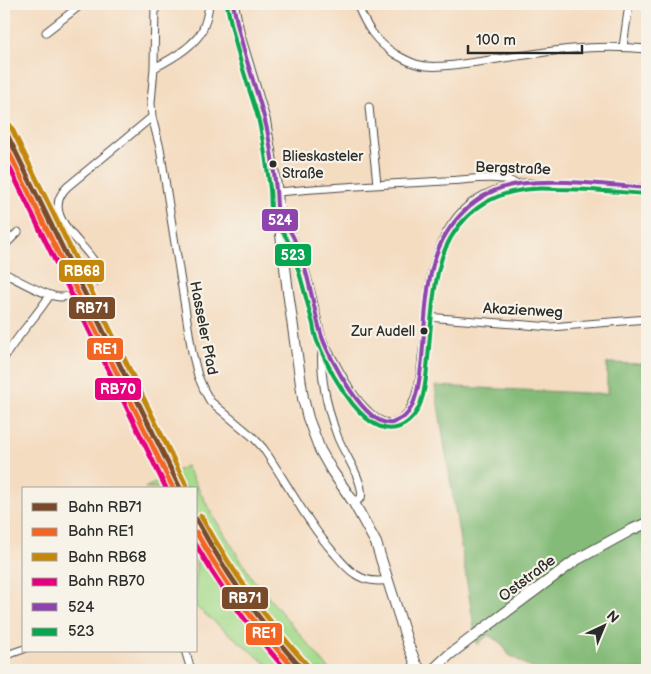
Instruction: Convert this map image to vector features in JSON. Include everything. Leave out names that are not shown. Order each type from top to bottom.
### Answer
[{"type":"main road","points":[[233,4],[239,34],[265,121],[277,192],[303,398],[308,418],[320,450],[354,503],[376,543],[409,646],[416,664],[421,670]]},
{"type":"main road","name":"Oststraße","points":[[433,670],[440,662],[472,637],[576,560],[624,533],[647,523]]},
{"type":"street","points":[[46,32],[82,4]]},
{"type":"street","name":"Hasseler Pfad","points":[[155,4],[154,68],[151,97],[152,117],[160,148],[192,352],[198,376],[210,401],[253,437],[263,448],[312,526],[341,560],[356,575],[365,579],[382,582],[388,580]]},
{"type":"street","points":[[154,68],[175,56],[198,36],[205,24],[209,4]]},
{"type":"street","points":[[357,4],[364,21],[376,38],[387,49],[416,64],[448,66],[577,49],[623,47],[647,49]]},
{"type":"street","points":[[623,47],[630,4]]},
{"type":"street","points":[[369,107],[377,184]]},
{"type":"street","points":[[4,273],[60,298],[87,289],[94,284],[98,274],[97,266],[59,215],[58,199],[67,187],[152,117]]},
{"type":"street","name":"Bergstraße","points":[[277,192],[377,184],[493,178],[503,179],[516,184],[561,183],[647,188]]},
{"type":"street","points":[[279,218],[289,230],[297,248],[323,340],[344,380],[369,412],[377,419],[386,423],[393,423],[402,419],[407,414],[416,394],[420,376],[431,273],[440,245],[447,231],[456,218],[477,199],[516,184]]},
{"type":"street","points":[[4,246],[18,232]]},
{"type":"street","points":[[4,358],[50,295]]},
{"type":"street","name":"Akazienweg","points":[[427,317],[551,327],[647,319]]},
{"type":"street","points":[[323,340],[321,361],[326,396],[338,438],[360,482],[362,492],[361,498],[354,503]]},
{"type":"street","points":[[4,656],[22,650]]},
{"type":"street","points":[[186,652],[191,670]]},
{"type":"green space","points":[[607,363],[647,364],[647,670],[535,670],[509,655],[501,643],[488,635],[477,645],[435,386],[607,394]]},
{"type":"green space","points":[[186,466],[197,487],[147,487]]},
{"type":"green space","points":[[198,488],[252,578],[330,670],[274,670],[198,609]]},
{"type":"rail line","name":"RB68","points":[[10,125],[186,485]]},
{"type":"rail line","name":"RB71","points":[[4,128],[180,487]]},
{"type":"rail line","name":"RE1","points":[[4,142],[173,487]]},
{"type":"rail line","name":"RB70","points":[[4,156],[166,487]]},
{"type":"rail line","name":"RB68","points":[[201,516],[224,556],[250,594],[308,666]]},
{"type":"rail line","name":"RB71","points":[[198,522],[245,598],[303,670]]},
{"type":"rail line","name":"RE1","points":[[198,535],[242,604],[267,638],[295,670]]},
{"type":"rail line","name":"RB70","points":[[198,548],[238,610],[286,670]]},
{"type":"transit line","name":"524","points":[[233,4],[239,32],[267,129],[279,217],[294,237],[308,279],[322,337],[333,360],[350,390],[360,403],[371,414],[382,421],[392,423],[404,417],[409,412],[415,398],[422,358],[427,297],[434,261],[446,233],[465,210],[489,193],[503,187],[534,182],[566,182],[647,188]]},
{"type":"transit line","name":"523","points":[[227,5],[238,52],[261,130],[272,216],[291,248],[301,278],[316,339],[331,370],[352,404],[366,418],[380,427],[394,428],[409,421],[422,400],[433,299],[440,264],[458,226],[478,207],[503,195],[527,189],[542,188],[647,194]]},
{"type":"place","name":"Blieskasteler Straße","points":[[273,164]]},
{"type":"place","name":"Zur Audell","points":[[424,331]]}]
